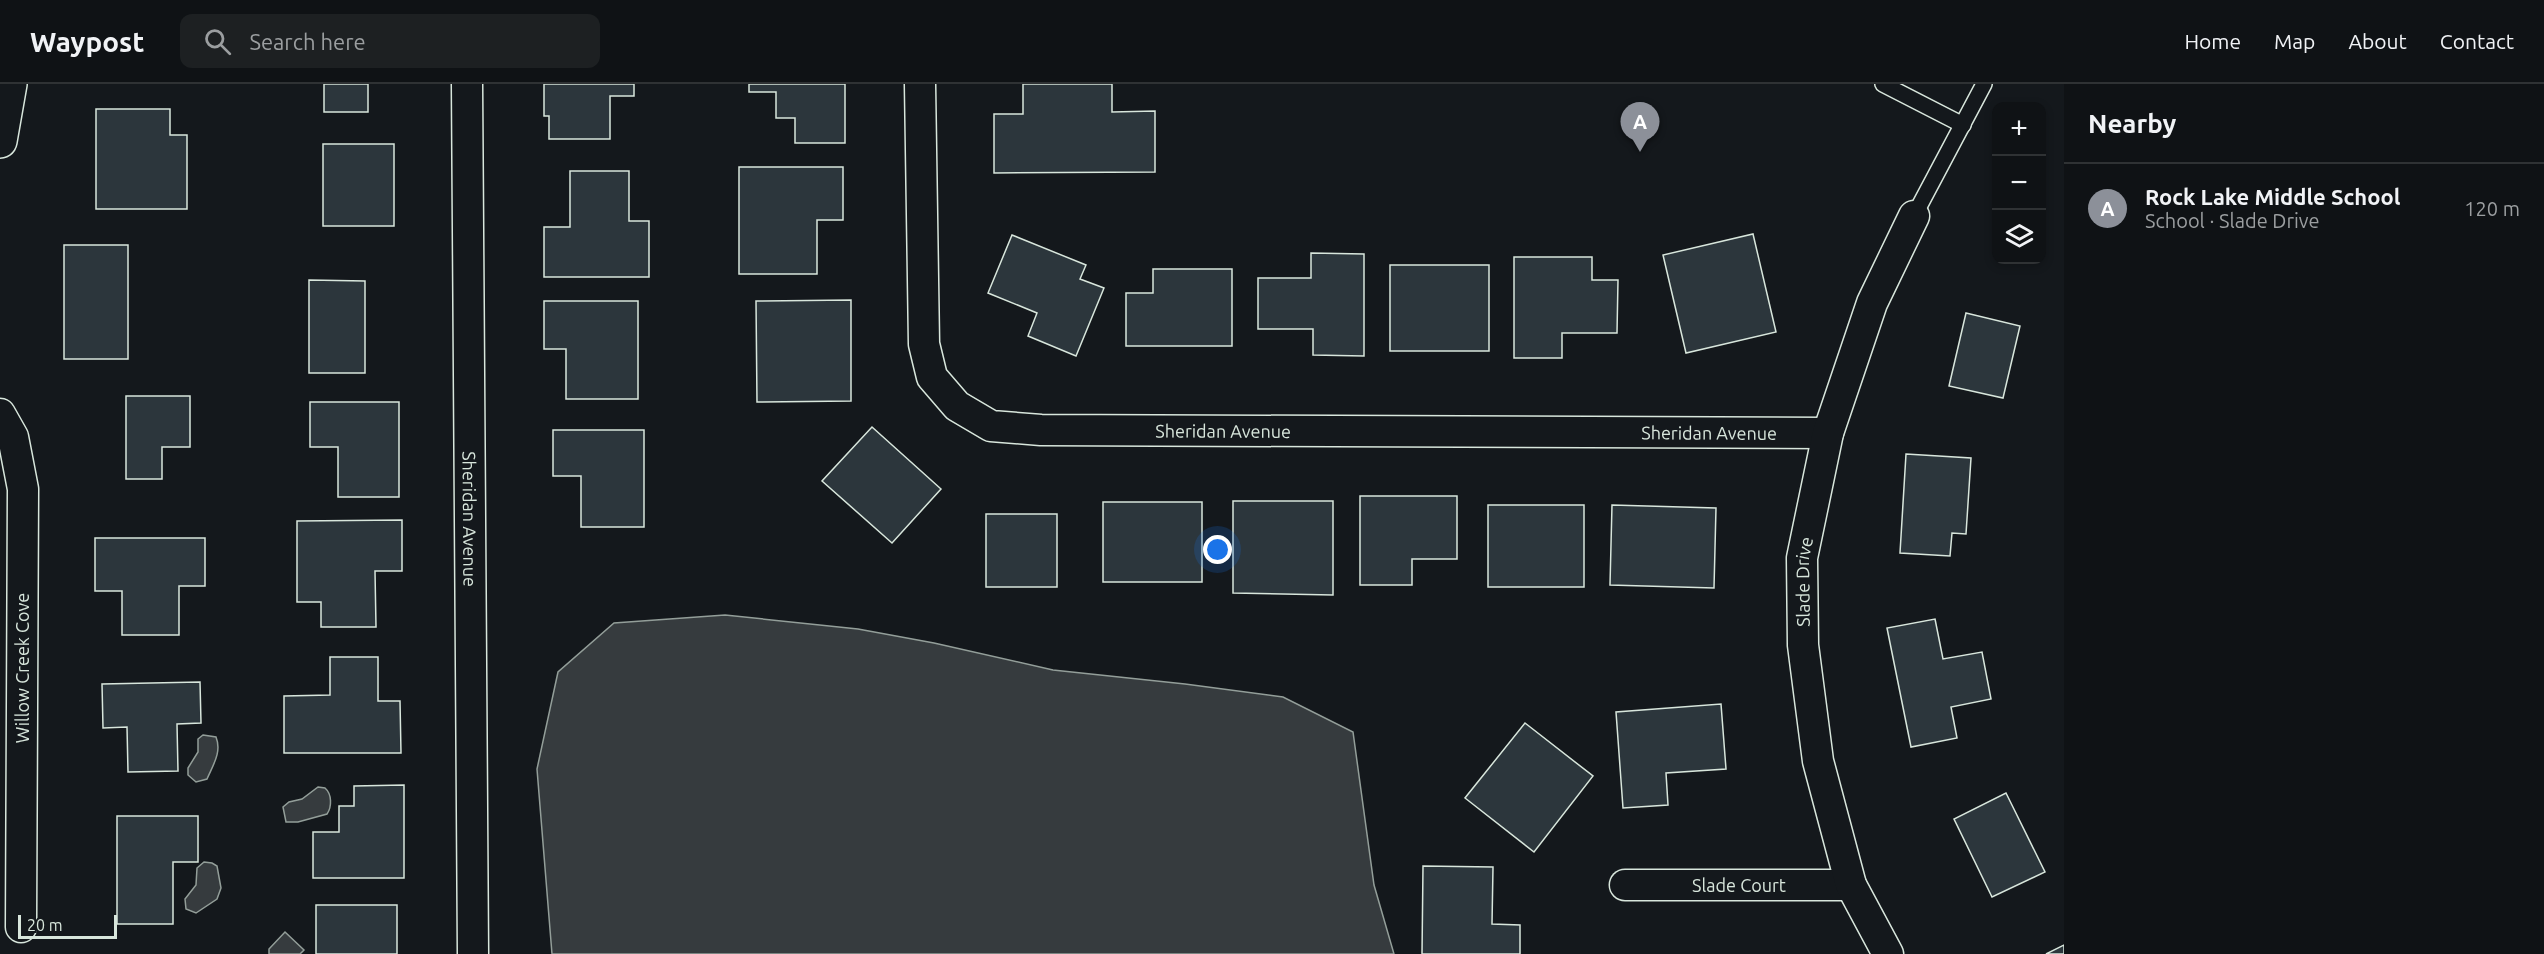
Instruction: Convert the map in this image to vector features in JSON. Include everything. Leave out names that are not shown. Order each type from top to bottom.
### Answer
[{"type":"street","points":[[0,141],[10,84]]},
{"type":"street","name":"Sheridan Avenue","points":[[467,84],[473,954]]},
{"type":"street","name":"Sheridan Avenue","points":[[920,84],[924,344],[932,376],[957,406],[991,426],[1041,430],[1828,434]]},
{"type":"street","name":"Slade Drive","points":[[1888,954],[1851,885],[1818,761],[1803,645],[1802,558],[1828,434],[1872,303],[1914,216]]},
{"type":"street","name":"Willow Creek Cove","points":[[0,414],[13,437],[23,489],[21,927]]},
{"type":"street","name":"Slade Court","points":[[1626,885],[1851,885]]},
{"type":"lane","points":[[1883,84],[1963,125]]},
{"type":"lane","points":[[1914,216],[1984,84]]},
{"type":"shaded area","points":[[725,615],[858,629],[934,643],[1053,670],[1283,697],[1353,732],[1374,885],[1394,954],[552,954],[537,769],[558,672],[614,623]]},
{"type":"shaded area","points":[[203,735],[216,737],[218,748],[207,779],[196,782],[188,775],[188,768],[198,752],[198,739]]},
{"type":"shaded area","points":[[318,787],[325,788],[330,797],[327,814],[298,822],[286,822],[283,807],[289,802],[302,799]]},
{"type":"shaded area","points":[[204,862],[217,866],[221,888],[217,899],[196,913],[186,909],[185,899],[196,885],[197,868]]},
{"type":"shaded area","points":[[285,932],[304,950],[300,954],[269,954],[269,949]]},
{"type":"building","points":[[324,84],[368,84],[368,112],[324,112]]},
{"type":"building","points":[[544,84],[634,84],[634,96],[610,96],[610,139],[549,139],[549,116],[544,116]]},
{"type":"building","points":[[749,84],[845,84],[845,143],[795,143],[795,118],[776,118],[776,92],[749,92]]},
{"type":"building","points":[[1023,84],[1112,84],[1112,112],[1155,111],[1155,172],[994,173],[994,114],[1023,114]]},
{"type":"building","points":[[96,109],[170,109],[170,135],[187,135],[187,209],[96,209]]},
{"type":"building","points":[[323,144],[394,144],[394,226],[323,226]]},
{"type":"building","points":[[739,167],[843,167],[843,220],[817,220],[817,274],[739,274]]},
{"type":"building","points":[[570,171],[629,171],[629,221],[649,221],[649,277],[544,277],[544,227],[570,227]]},
{"type":"building","points":[[1753,234],[1776,332],[1686,353],[1663,255]]},
{"type":"building","points":[[1012,235],[1086,265],[1080,279],[1104,288],[1076,356],[1028,336],[1037,313],[988,293]]},
{"type":"building","points":[[64,245],[128,245],[128,359],[64,359]]},
{"type":"building","points":[[1311,253],[1364,254],[1364,356],[1313,355],[1313,329],[1258,329],[1258,278],[1311,278]]},
{"type":"building","points":[[1514,257],[1592,257],[1592,280],[1618,280],[1617,333],[1562,333],[1562,358],[1514,358]]},
{"type":"building","points":[[1390,265],[1489,265],[1489,351],[1390,351]]},
{"type":"building","points":[[1153,269],[1232,269],[1232,346],[1126,346],[1126,293],[1153,293]]},
{"type":"building","points":[[309,280],[365,281],[365,373],[309,373]]},
{"type":"building","points":[[851,300],[851,401],[757,402],[756,301]]},
{"type":"building","points":[[544,301],[638,301],[638,399],[566,399],[566,349],[544,349]]},
{"type":"building","points":[[1966,313],[2020,326],[2003,398],[1949,386]]},
{"type":"building","points":[[126,396],[190,396],[190,447],[162,447],[162,479],[126,479]]},
{"type":"building","points":[[310,402],[399,402],[399,497],[338,497],[338,447],[310,447]]},
{"type":"building","points":[[872,427],[941,489],[892,543],[822,481]]},
{"type":"building","points":[[553,430],[644,430],[644,527],[581,527],[581,476],[553,476]]},
{"type":"building","points":[[1906,454],[1971,458],[1966,534],[1952,533],[1950,556],[1900,553]]},
{"type":"building","points":[[1360,496],[1457,496],[1457,559],[1412,559],[1412,585],[1360,585]]},
{"type":"building","points":[[1233,501],[1333,501],[1333,595],[1233,593]]},
{"type":"building","points":[[1103,502],[1202,502],[1202,582],[1103,582]]},
{"type":"building","points":[[1488,505],[1584,505],[1584,587],[1488,587]]},
{"type":"building","points":[[1612,505],[1716,508],[1714,588],[1610,585]]},
{"type":"building","points":[[986,514],[1057,514],[1057,587],[986,587]]},
{"type":"building","points":[[402,520],[402,571],[375,571],[376,627],[321,627],[321,602],[297,602],[297,521]]},
{"type":"building","points":[[95,538],[205,538],[205,586],[179,586],[179,635],[122,635],[122,591],[95,591]]},
{"type":"building","points":[[1935,619],[1943,659],[1982,652],[1991,699],[1951,707],[1957,738],[1911,747],[1887,628]]},
{"type":"building","points":[[330,657],[378,657],[378,701],[400,701],[401,753],[284,753],[284,696],[330,695]]},
{"type":"building","points":[[200,682],[201,723],[177,724],[178,771],[128,772],[127,727],[103,728],[102,684]]},
{"type":"building","points":[[1721,704],[1726,769],[1666,773],[1668,805],[1623,808],[1616,712]]},
{"type":"building","points":[[1525,723],[1593,776],[1534,852],[1465,798]]},
{"type":"building","points":[[404,785],[404,878],[313,878],[313,832],[339,832],[339,806],[354,806],[354,786]]},
{"type":"building","points":[[2006,793],[2045,872],[1992,897],[1954,819]]},
{"type":"building","points":[[117,816],[198,816],[198,862],[173,862],[173,924],[117,924]]},
{"type":"building","points":[[1423,866],[1493,867],[1492,924],[1520,925],[1520,954],[1422,954]]},
{"type":"building","points":[[316,905],[397,905],[397,954],[316,954]]},
{"type":"building","points":[[2064,945],[2064,954],[2046,954]]},
{"type":"place","name":"Rock Lake Middle School","points":[[1640,152]]}]
